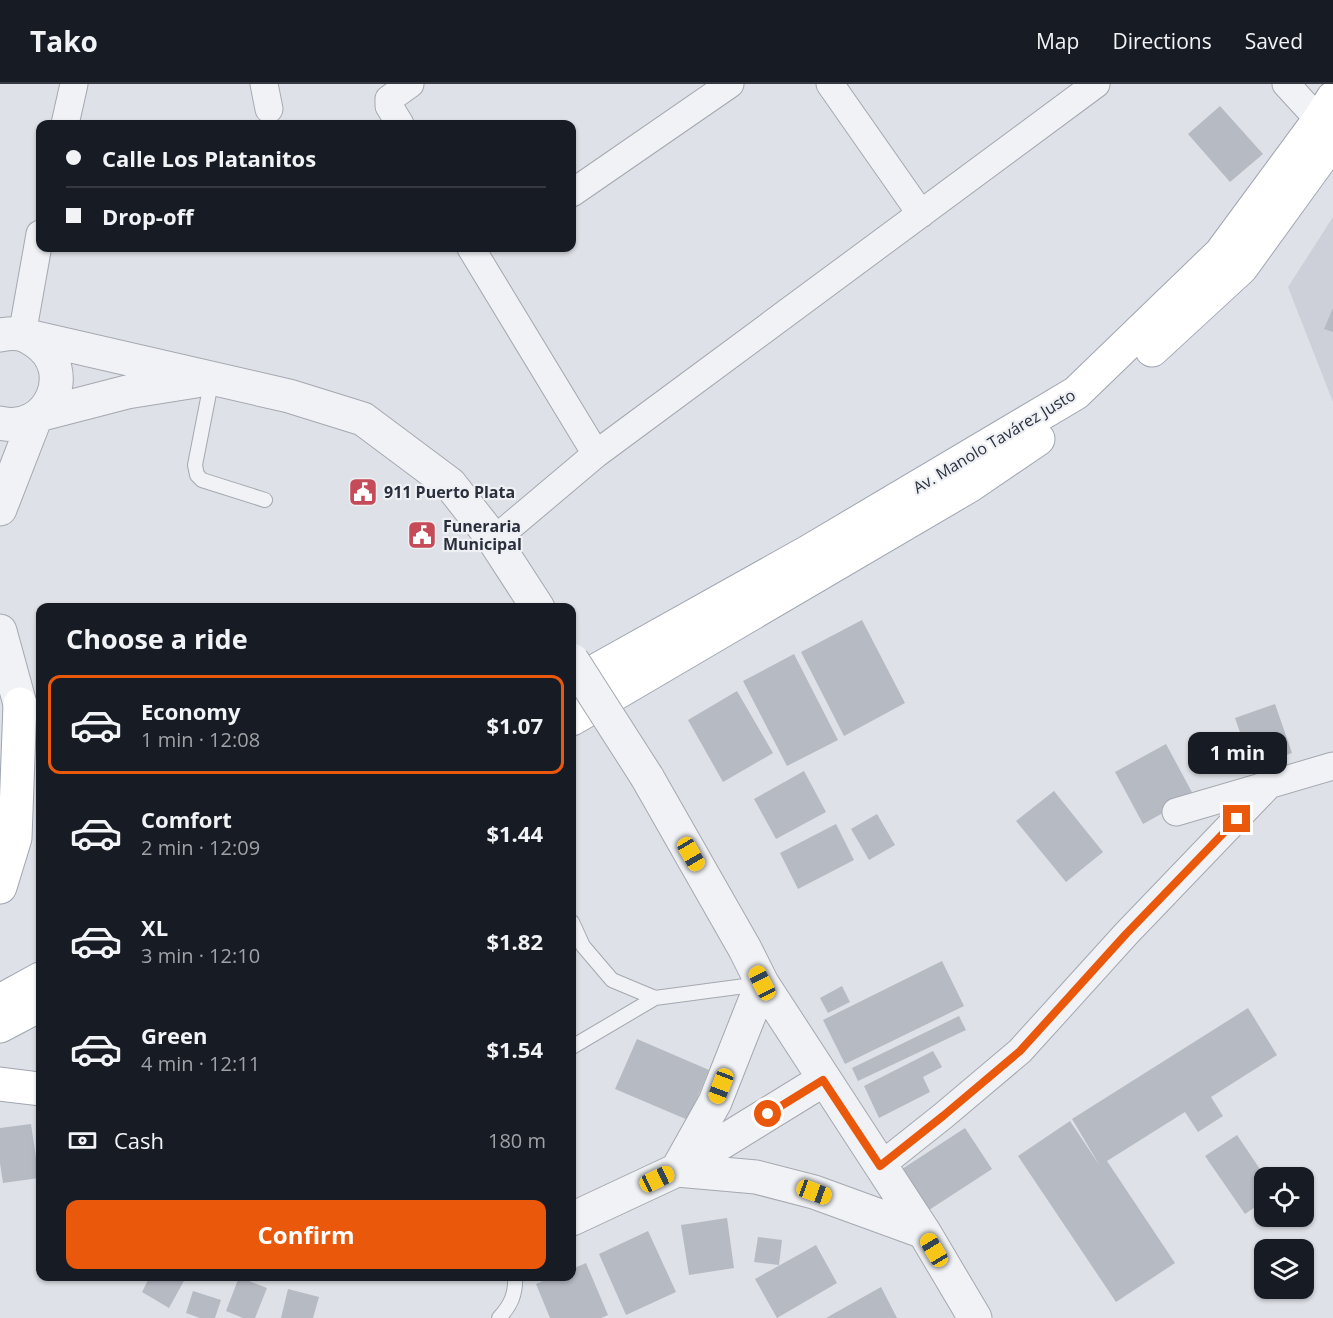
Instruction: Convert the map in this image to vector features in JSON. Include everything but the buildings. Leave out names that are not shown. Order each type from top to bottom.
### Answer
[{"type":"main road","name":"Av. Manolo Tavárez Justo","points":[[576,682],[808,552],[1076,393],[1221,253],[1328,120]]},
{"type":"main road","name":"Av. Manolo Tavárez Justo","points":[[576,717],[969,486],[1100,398],[1241,268],[1328,120]]},
{"type":"main road","points":[[0,887],[15,838],[30,715]]},
{"type":"main road","points":[[0,1001],[36,981]]},
{"type":"main road","points":[[0,1026],[36,1007]]},
{"type":"main road","points":[[0,1084],[36,1088]]},
{"type":"street","points":[[66,120],[74,84]]},
{"type":"street","points":[[398,120],[389,106],[389,99],[410,84]]},
{"type":"street","points":[[576,190],[730,84]]},
{"type":"street","points":[[830,84],[921,214]]},
{"type":"street","points":[[494,540],[596,454],[1096,84]]},
{"type":"street","points":[[1286,84],[1328,120]]},
{"type":"street","points":[[14,334],[36,249]]},
{"type":"street","points":[[481,252],[596,454]]},
{"type":"street","points":[[14,334],[289,396],[363,419],[450,484],[494,540],[535,603]]},
{"type":"street","points":[[0,509],[38,416],[53,399],[57,380],[54,362],[43,347],[14,334]]},
{"type":"street","points":[[0,423],[12,426],[38,416],[127,392],[212,378]]},
{"type":"street","points":[[0,631],[30,715]]},
{"type":"street","points":[[576,666],[647,777],[762,983],[924,1232],[975,1318]]},
{"type":"street","points":[[1176,813],[1333,766]]},
{"type":"street","points":[[880,1166],[1020,1051],[1126,934],[1268,786]]},
{"type":"street","points":[[677,1170],[715,1102],[762,983]]},
{"type":"street","points":[[576,1217],[677,1170],[823,1080]]},
{"type":"street","points":[[677,1170],[756,1177],[814,1192],[924,1232]]},
{"type":"lane","points":[[212,378],[195,465],[197,475],[202,480],[265,500]]},
{"type":"lane","points":[[576,931],[583,946],[612,980],[656,998]]},
{"type":"lane","points":[[576,1045],[656,998],[762,983]]},
{"type":"lane","points":[[499,1318],[508,1308],[516,1291],[515,1281]]},
{"type":"shaded area","points":[[1333,217],[1333,402],[1288,287]]},
{"type":"place","name":"911 Puerto Plata","points":[[363,492]]},
{"type":"place","name":"Funeraria Municipal","points":[[422,535]]},
{"type":"route","points":[[768,1114],[823,1080],[880,1166],[1020,1051],[1126,934],[1237,819]]}]
